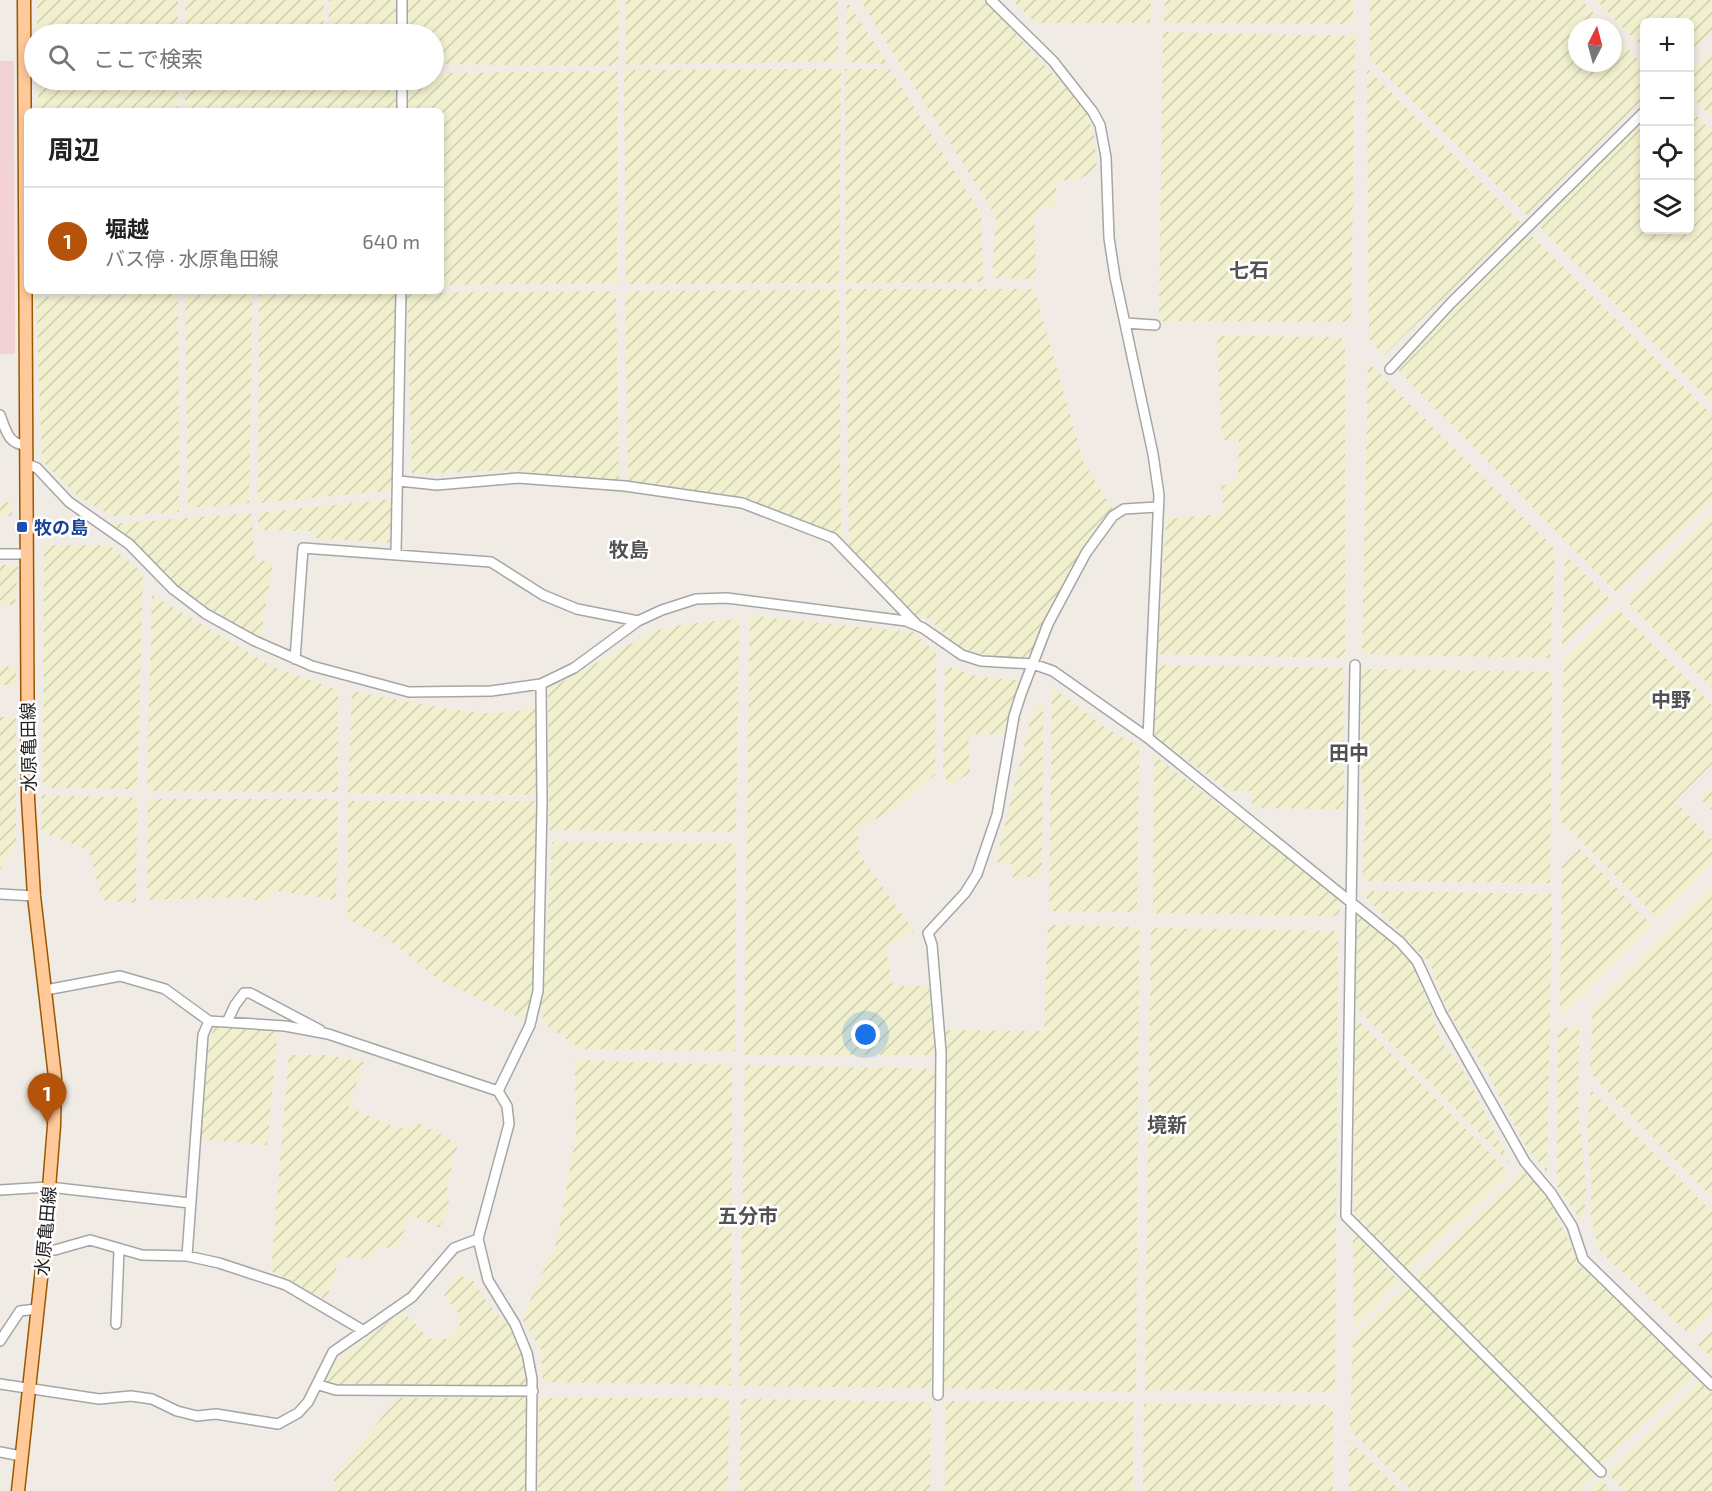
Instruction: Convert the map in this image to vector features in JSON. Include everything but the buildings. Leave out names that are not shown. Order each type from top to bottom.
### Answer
[{"type":"main road","name":"水原亀田線","points":[[24,0],[24,24]]},
{"type":"main road","name":"水原亀田線","points":[[25,90],[25,108]]},
{"type":"main road","name":"水原亀田線","points":[[18,1491],[44,1250],[55,1077],[34,896],[28,799],[26,294]]},
{"type":"street","points":[[402,0],[402,24]]},
{"type":"street","points":[[991,0],[1053,62],[1094,112],[1100,125],[1106,157],[1109,238],[1153,454],[1157,507],[1148,738]]},
{"type":"street","points":[[402,90],[402,108]]},
{"type":"street","points":[[1390,369],[1451,303],[1640,116]]},
{"type":"street","points":[[396,553],[401,294]]},
{"type":"street","points":[[1125,324],[1155,325]]},
{"type":"street","points":[[0,415],[10,440],[17,445],[27,445]]},
{"type":"street","points":[[27,464],[37,468],[69,502],[129,544],[173,589],[198,608],[295,659],[345,677],[418,693],[491,690],[541,684],[574,669],[638,621],[696,599],[727,598],[906,621],[919,626]]},
{"type":"street","points":[[399,481],[437,485],[518,478],[625,486],[742,503],[833,538],[919,626],[962,655],[971,658],[1031,664],[1053,671],[1148,738],[1400,942],[1417,961],[1481,1087],[1525,1162],[1551,1193],[1572,1227],[1583,1258],[1712,1384]]},
{"type":"street","points":[[938,1395],[941,1052],[932,945],[928,933],[965,893],[977,874],[997,815],[1014,716],[1031,664],[1048,624],[1086,553],[1113,516],[1124,509],[1157,507]]},
{"type":"street","points":[[295,659],[303,548],[396,553],[491,562],[543,595],[577,609],[638,621]]},
{"type":"street","points":[[0,554],[26,554]]},
{"type":"street","points":[[1354,665],[1346,1216],[1601,1472]]},
{"type":"street","points":[[498,1091],[530,1025],[538,991],[542,804],[541,684]]},
{"type":"street","points":[[0,894],[34,896]]},
{"type":"street","points":[[46,990],[120,976],[165,989],[209,1021],[228,1020],[285,1026],[328,1034],[498,1091],[507,1106],[508,1124],[478,1239],[488,1280],[515,1324],[527,1353],[533,1391],[531,1491]]},
{"type":"street","points":[[228,1020],[244,993],[250,993],[328,1034]]},
{"type":"street","points":[[188,1256],[203,1035],[209,1021]]},
{"type":"street","points":[[0,1190],[49,1187],[190,1203]]},
{"type":"street","points":[[0,1384],[99,1399],[131,1396],[152,1399],[177,1411],[197,1416],[216,1414],[278,1424],[298,1413],[319,1384],[333,1352],[412,1297],[454,1248],[478,1239]]},
{"type":"street","points":[[44,1250],[55,1250],[90,1240],[142,1255],[188,1256],[262,1275],[286,1285],[364,1331]]},
{"type":"street","points":[[116,1324],[119,1250]]},
{"type":"street","points":[[0,1341],[20,1311],[37,1309]]},
{"type":"street","points":[[319,1384],[336,1390],[533,1391]]},
{"type":"street","points":[[0,1452],[21,1456]]},
{"type":"shaded area","points":[[0,61],[14,61],[15,354],[0,354]]},
{"type":"green space","points":[[37,0],[178,0],[178,24],[37,24]]},
{"type":"green space","points":[[185,0],[324,0],[323,24],[186,24]]},
{"type":"green space","points":[[329,0],[396,0],[396,24],[328,24]]},
{"type":"green space","points":[[407,0],[619,0],[618,66],[444,64],[444,24],[408,24]]},
{"type":"green space","points":[[626,0],[838,0],[838,61],[626,65]]},
{"type":"green space","points":[[860,0],[984,0],[1086,109],[1094,136],[1097,168],[1080,179],[1057,181],[1054,206],[1034,212],[1036,279],[992,278],[996,216]]},
{"type":"green space","points":[[1012,0],[1151,0],[1150,23],[1036,23]]},
{"type":"green space","points":[[1165,0],[1353,0],[1353,24],[1164,23]]},
{"type":"green space","points":[[1370,0],[1581,0],[1598,18],[1568,18],[1568,72],[1622,72],[1622,42],[1640,61],[1640,102],[1527,215],[1370,59]]},
{"type":"green space","points":[[1596,0],[1712,0],[1712,32],[1694,50],[1694,18],[1640,18],[1640,45],[1622,27],[1622,18],[1614,18]]},
{"type":"green space","points":[[847,1],[888,64],[846,62]]},
{"type":"green space","points":[[1163,32],[1355,36],[1351,322],[1159,321]]},
{"type":"green space","points":[[1712,51],[1712,118],[1694,99],[1694,69]]},
{"type":"green space","points":[[1367,68],[1521,223],[1383,356],[1369,338]]},
{"type":"green space","points":[[841,69],[839,283],[626,284],[624,70]]},
{"type":"green space","points":[[845,69],[890,69],[981,214],[983,282],[846,283]]},
{"type":"green space","points":[[618,71],[617,283],[444,285],[444,108],[406,108],[405,90],[444,90],[444,73]]},
{"type":"green space","points":[[38,90],[178,90],[178,108],[38,108]]},
{"type":"green space","points":[[185,90],[396,90],[396,108],[185,108]]},
{"type":"green space","points":[[1694,113],[1712,132],[1712,403],[1539,226],[1640,121],[1640,234],[1694,234]]},
{"type":"green space","points":[[1529,233],[1712,415],[1712,500],[1617,593],[1396,368]]},
{"type":"green space","points":[[846,289],[1034,289],[1084,464],[1113,509],[1079,574],[1029,659],[986,655],[960,648],[928,618],[916,617],[849,548]]},
{"type":"green space","points":[[839,290],[841,547],[757,505],[628,483],[625,291]]},
{"type":"green space","points":[[616,291],[619,483],[512,470],[412,474],[407,294]]},
{"type":"green space","points":[[178,294],[179,512],[112,516],[79,497],[42,461],[36,297]]},
{"type":"green space","points":[[252,294],[249,503],[188,508],[185,295]]},
{"type":"green space","points":[[395,294],[396,490],[258,503],[259,295]]},
{"type":"green space","points":[[1217,336],[1340,337],[1345,344],[1345,658],[1158,654],[1166,519],[1224,514],[1221,486],[1232,483],[1238,478],[1239,440],[1222,440]]},
{"type":"green space","points":[[1368,362],[1555,549],[1550,658],[1362,654]]},
{"type":"green space","points":[[393,499],[393,543],[316,538],[312,531],[259,530],[258,513]]},
{"type":"green space","points":[[0,502],[10,502],[12,516],[0,516]]},
{"type":"green space","points":[[251,513],[255,560],[273,562],[260,639],[185,594],[112,524]]},
{"type":"green space","points":[[1712,513],[1712,688],[1627,601]]},
{"type":"green space","points":[[44,545],[109,545],[143,573],[137,789],[43,788]]},
{"type":"green space","points":[[1565,555],[1611,600],[1562,647]]},
{"type":"green space","points":[[0,565],[18,565],[15,605],[0,604]]},
{"type":"green space","points":[[152,595],[273,667],[338,690],[338,792],[147,791]]},
{"type":"green space","points":[[1617,608],[1712,705],[1712,764],[1675,801],[1712,840],[1712,863],[1658,918],[1560,820],[1564,660]]},
{"type":"green space","points":[[750,616],[913,632],[936,653],[935,775],[891,811],[858,828],[859,854],[914,931],[886,948],[892,986],[929,986],[935,1055],[744,1055]]},
{"type":"green space","points":[[739,619],[736,832],[549,830],[548,690],[654,631],[685,624]]},
{"type":"green space","points":[[0,665],[16,668],[16,685],[0,685]]},
{"type":"green space","points":[[1157,665],[1343,668],[1344,809],[1252,808],[1252,791],[1229,791],[1153,735]]},
{"type":"green space","points":[[945,666],[980,677],[1029,681],[1017,735],[968,734],[970,772],[951,786],[943,774]]},
{"type":"green space","points":[[1361,669],[1552,672],[1550,883],[1362,881],[1366,813],[1361,770]]},
{"type":"green space","points":[[1052,689],[1107,729],[1139,746],[1137,912],[1049,911]]},
{"type":"green space","points":[[352,691],[453,710],[488,713],[516,712],[536,704],[538,795],[348,793]]},
{"type":"green space","points":[[1034,706],[1043,706],[1042,876],[1013,878],[1012,864],[996,862]]},
{"type":"green space","points":[[0,717],[16,717],[16,842],[0,871]]},
{"type":"green space","points":[[1154,755],[1341,899],[1339,916],[1153,913]]},
{"type":"green space","points":[[1712,786],[1712,810],[1700,798]]},
{"type":"green space","points":[[42,795],[137,798],[136,903],[102,900],[89,850],[41,832]]},
{"type":"green space","points":[[148,799],[338,799],[336,900],[271,890],[266,902],[242,897],[147,900]]},
{"type":"green space","points":[[348,801],[536,801],[533,994],[524,1020],[438,979],[388,939],[348,919]]},
{"type":"green space","points":[[552,842],[736,844],[735,1051],[581,1049],[546,1025],[540,1007],[544,981]]},
{"type":"green space","points":[[1579,848],[1652,926],[1560,1018],[1562,865]]},
{"type":"green space","points":[[1712,885],[1712,1197],[1590,1073],[1593,1008]]},
{"type":"green space","points":[[1363,891],[1552,894],[1547,1173],[1523,1142],[1486,1070],[1446,1008],[1430,963],[1362,893]]},
{"type":"green space","points":[[1357,911],[1393,939],[1420,975],[1440,1039],[1468,1078],[1511,1165],[1356,1007]]},
{"type":"green space","points":[[1048,925],[1139,927],[1136,1392],[943,1388],[945,1030],[1044,1031]]},
{"type":"green space","points":[[1151,928],[1338,931],[1335,1392],[1145,1390]]},
{"type":"green space","points":[[1355,1017],[1509,1173],[1409,1271],[1354,1216]]},
{"type":"green space","points":[[214,1025],[278,1030],[267,1145],[200,1139],[208,1053]]},
{"type":"green space","points":[[1561,1028],[1579,1028],[1578,1110],[1586,1188],[1584,1218],[1580,1219],[1557,1186],[1558,1032]]},
{"type":"green space","points":[[289,1055],[327,1055],[364,1062],[348,1107],[399,1129],[419,1123],[458,1144],[447,1184],[449,1207],[439,1228],[409,1214],[398,1249],[377,1246],[374,1259],[340,1257],[326,1300],[271,1271]]},
{"type":"green space","points":[[575,1060],[732,1065],[731,1385],[543,1382],[541,1349],[522,1319],[557,1241],[576,1135]]},
{"type":"green space","points":[[745,1065],[935,1069],[931,1388],[739,1386]]},
{"type":"green space","points":[[1591,1090],[1712,1212],[1712,1312],[1690,1335],[1600,1251],[1590,1211],[1592,1190],[1587,1123]]},
{"type":"green space","points":[[1524,1169],[1548,1197],[1580,1266],[1624,1305],[1694,1374],[1601,1465],[1415,1278]]},
{"type":"green space","points":[[1353,1231],[1399,1281],[1354,1328]]},
{"type":"green space","points":[[457,1275],[472,1279],[488,1304],[509,1326],[523,1352],[530,1387],[338,1385],[326,1381],[334,1362],[403,1311],[429,1339],[448,1339],[460,1327],[458,1313],[444,1295]]},
{"type":"green space","points":[[1408,1285],[1597,1472],[1578,1491],[1412,1491],[1350,1430],[1353,1339]]},
{"type":"green space","points":[[1712,1329],[1712,1358],[1697,1344]]},
{"type":"green space","points":[[1699,1381],[1712,1393],[1712,1491],[1625,1491],[1607,1473]]},
{"type":"green space","points":[[529,1397],[527,1491],[334,1491],[334,1478],[397,1398]]},
{"type":"green space","points":[[539,1398],[729,1398],[728,1491],[538,1491]]},
{"type":"green space","points":[[741,1399],[931,1402],[930,1491],[740,1491]]},
{"type":"green space","points":[[946,1401],[1133,1402],[1133,1491],[945,1491]]},
{"type":"green space","points":[[1144,1404],[1333,1405],[1333,1491],[1143,1491]]},
{"type":"green space","points":[[1349,1440],[1401,1491],[1349,1491]]},
{"type":"green space","points":[[1601,1479],[1612,1491],[1588,1491]]},
{"type":"place","name":"牧の島","points":[[22,527]]},
{"type":"place","name":"堀越","points":[[47,1123]]},
{"type":"district","name":"七石","points":[[1249,269]]},
{"type":"district","name":"牧島","points":[[629,549]]},
{"type":"district","name":"中野","points":[[1671,699]]},
{"type":"district","name":"田中","points":[[1349,752]]},
{"type":"district","name":"境新","points":[[1167,1124]]},
{"type":"district","name":"五分市","points":[[748,1215]]}]
